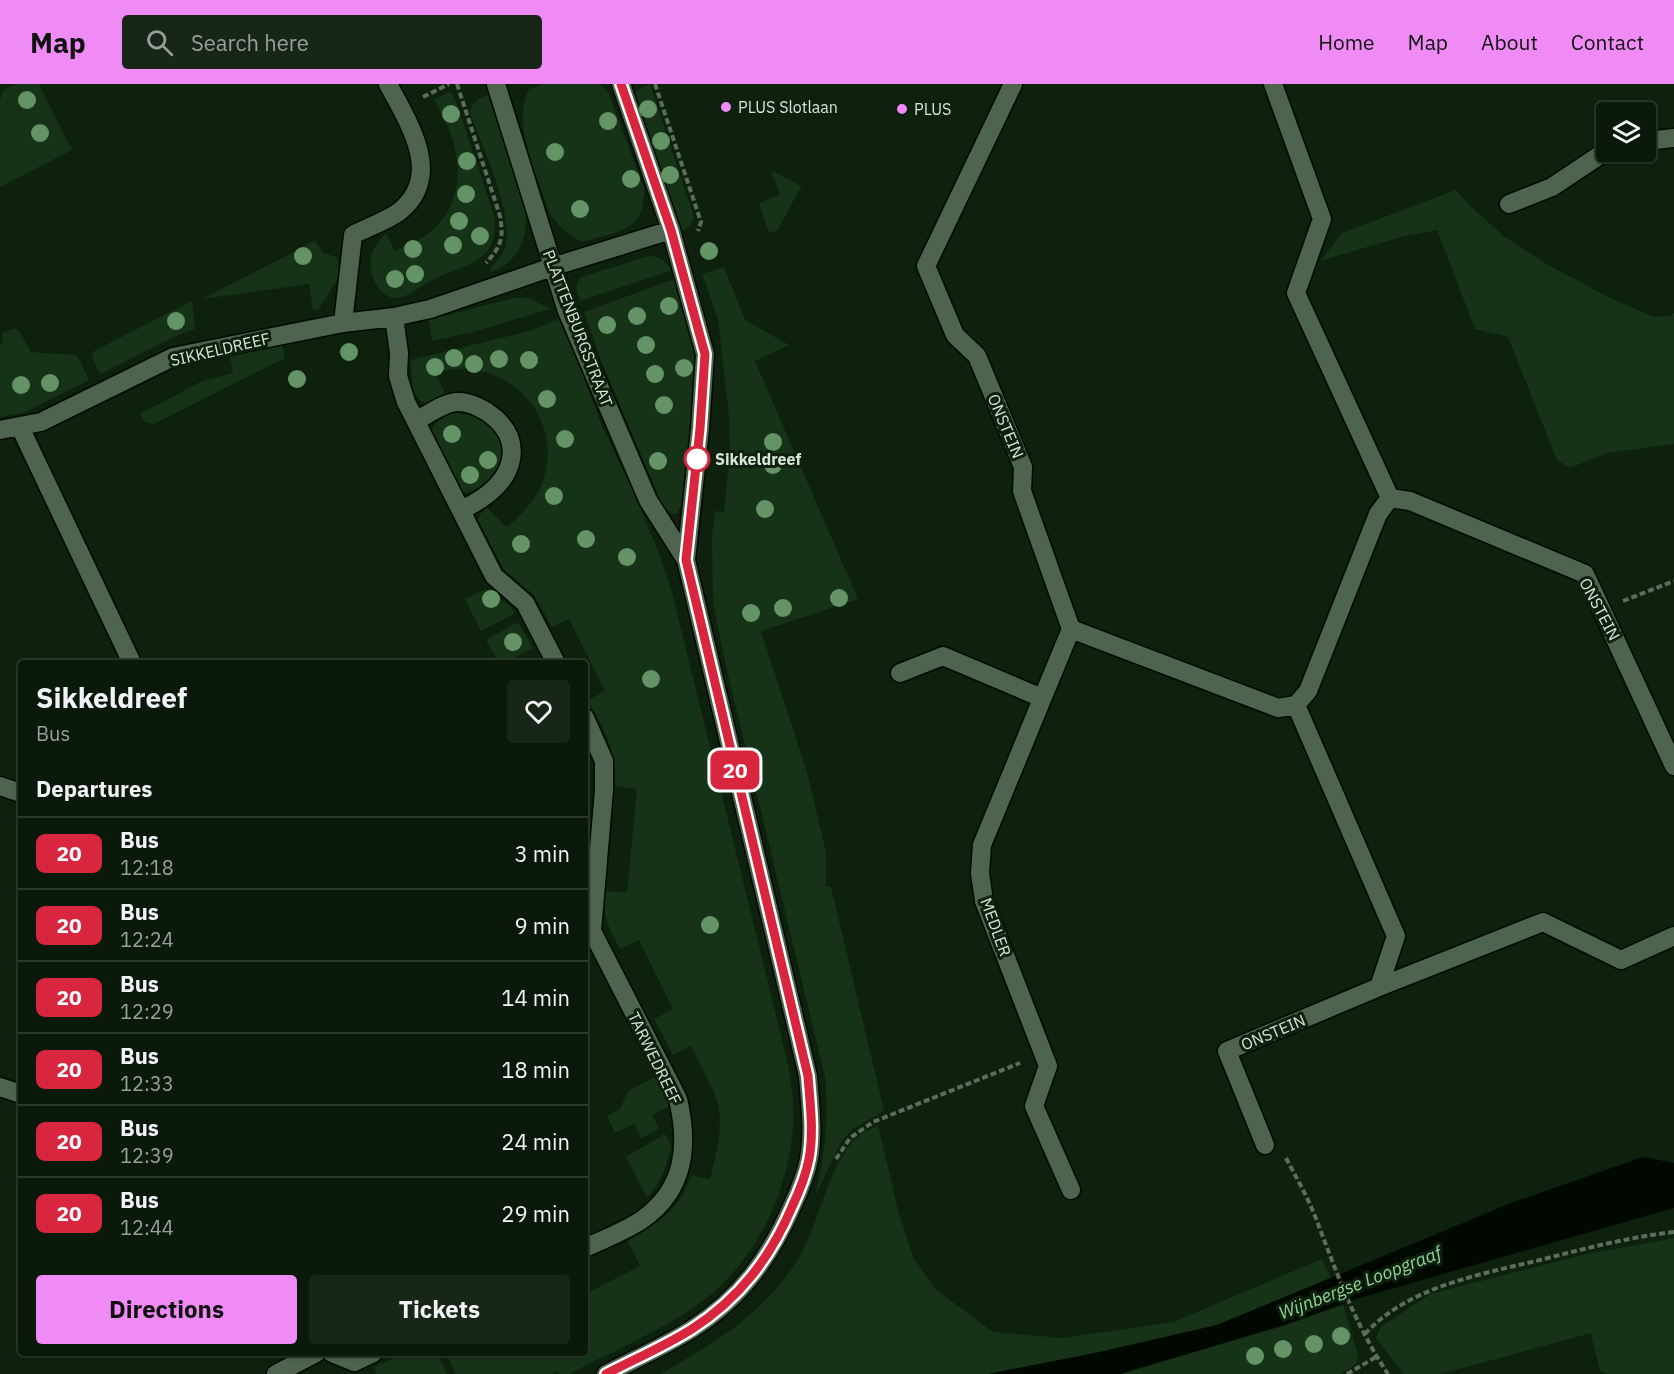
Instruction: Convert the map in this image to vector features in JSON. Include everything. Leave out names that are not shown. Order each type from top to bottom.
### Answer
[{"type":"street","points":[[343,323],[353,235],[399,211],[417,191],[422,165],[418,143],[388,84]]},
{"type":"street","name":"PLATTENBURGSTRAAT","points":[[496,84],[567,311],[648,500],[686,560],[808,1076],[811,1116],[809,1159],[783,1229],[764,1263],[731,1298],[692,1329],[606,1374]]},
{"type":"street","name":"PLATTENBURGSTRAAT","points":[[621,84],[671,230],[705,354],[700,429],[686,560]]},
{"type":"street","name":"ONSTEIN","points":[[1013,84],[926,266],[955,335],[977,356],[1023,467],[1022,491],[1071,630]]},
{"type":"street","points":[[1071,630],[1278,708],[1296,705],[1308,691],[1378,514],[1390,498],[1296,293],[1322,219],[1273,84]]},
{"type":"street","points":[[1656,140],[1674,138]]},
{"type":"street","points":[[1509,204],[1552,187],[1596,158]]},
{"type":"street","name":"SIKKELDREEF","points":[[0,430],[20,428],[41,422],[173,357],[343,323],[394,317],[430,309],[552,267],[671,230]]},
{"type":"street","points":[[394,317],[399,353],[398,376],[406,402],[494,576],[525,603],[554,660]]},
{"type":"street","points":[[416,421],[456,402],[473,405],[490,413],[505,427],[513,443],[510,465],[502,480],[489,494],[462,510]]},
{"type":"street","points":[[20,428],[131,660]]},
{"type":"street","name":"ONSTEIN","points":[[1390,498],[1410,501],[1585,574],[1674,766]]},
{"type":"street","name":"MEDLER","points":[[1071,630],[982,845],[980,873],[984,901],[1048,1066],[1034,1106],[1071,1190]]},
{"type":"street","points":[[900,674],[943,656],[1042,698]]},
{"type":"street","points":[[1296,705],[1396,936],[1379,987]]},
{"type":"street","name":"TARWEDREEF","points":[[588,725],[604,761],[604,790],[589,899],[592,931],[678,1099],[684,1122],[684,1142],[679,1169],[674,1184],[661,1204],[641,1220],[588,1246]]},
{"type":"street","points":[[0,786],[18,792]]},
{"type":"street","name":"ONSTEIN","points":[[1265,1145],[1227,1051],[1542,922],[1621,960],[1674,936]]},
{"type":"street","points":[[0,1087],[18,1093]]},
{"type":"street","points":[[276,1374],[310,1356]]},
{"type":"street","points":[[336,1356],[353,1368],[369,1356]]},
{"type":"path","points":[[457,84],[500,216],[503,234],[498,249],[486,263],[477,267]]},
{"type":"path","points":[[657,84],[657,91],[701,222],[696,234],[684,236],[671,230]]},
{"type":"path","points":[[1603,609],[1674,581]]},
{"type":"path","points":[[832,1164],[850,1138],[873,1122],[1043,1053]]},
{"type":"path","points":[[1265,1145],[1283,1152],[1314,1214],[1330,1259],[1356,1318],[1376,1357],[1388,1374]]},
{"type":"path","points":[[1365,1334],[1375,1323],[1422,1294],[1455,1281],[1646,1235],[1674,1232]]},
{"type":"path","points":[[1347,1374],[1376,1357]]},
{"type":"green space","points":[[16,84],[39,84],[72,150],[0,187],[0,100],[3,90]]},
{"type":"green space","points":[[544,84],[600,84],[608,92],[644,188],[640,214],[627,228],[582,242],[564,230],[550,214],[528,152],[523,119],[524,103],[529,89]]},
{"type":"green space","points":[[650,84],[694,217],[690,226],[681,232],[634,92]]},
{"type":"green space","points":[[449,92],[453,94],[491,207],[495,224],[492,241],[481,258],[463,268],[432,280],[406,296],[389,297],[375,283],[371,269],[371,256],[375,246],[386,233],[395,251],[425,236],[445,216],[455,192],[456,151],[448,127],[434,99]]},
{"type":"green space","points":[[488,95],[526,210],[525,231],[520,247],[510,261],[492,272],[490,269],[505,246],[507,229],[505,213],[495,178],[470,113],[476,101]]},
{"type":"green space","points":[[771,170],[801,186],[778,230],[769,233],[759,203],[780,195]]},
{"type":"green space","points":[[1456,190],[1505,237],[1545,263],[1610,298],[1654,317],[1670,316],[1674,313],[1674,444],[1607,453],[1570,468],[1557,460],[1508,337],[1475,329],[1437,230],[1401,237],[1320,261],[1342,233]]},
{"type":"green space","points":[[315,241],[323,253],[337,257],[340,275],[319,309],[313,311],[309,284],[202,299]]},
{"type":"green space","points":[[648,256],[662,260],[672,270],[580,301],[577,285],[582,277]]},
{"type":"green space","points":[[724,267],[745,320],[789,345],[755,361],[858,599],[761,631],[807,772],[826,852],[826,886],[831,887],[884,1111],[853,1129],[841,1142],[815,1196],[825,1137],[827,1108],[825,1077],[726,666],[713,603],[712,537],[715,511],[724,512],[730,449],[729,416],[718,319],[702,274]]},
{"type":"green space","points":[[677,278],[698,353],[698,377],[681,506],[676,514],[667,511],[661,502],[601,361],[584,312]]},
{"type":"green space","points":[[514,298],[529,298],[550,309],[473,332],[432,341],[429,320]]},
{"type":"green space","points":[[192,301],[195,329],[180,334],[100,374],[92,357],[94,351]]},
{"type":"green space","points":[[561,318],[602,426],[636,498],[672,592],[786,1056],[792,1092],[793,1129],[782,1183],[761,1233],[729,1277],[687,1312],[569,1374],[559,1374],[557,1371],[552,1374],[456,1374],[447,1356],[588,1356],[588,1292],[640,1266],[628,1241],[674,1207],[681,1198],[691,1175],[710,1179],[720,1124],[718,1103],[691,1046],[673,1055],[654,1019],[673,1009],[639,940],[620,949],[607,921],[604,891],[627,893],[637,789],[615,786],[614,761],[611,751],[588,700],[605,691],[569,619],[552,627],[534,595],[504,570],[478,520],[487,508],[507,527],[517,519],[537,494],[547,463],[547,438],[539,416],[525,397],[507,382],[485,372],[461,369],[435,373],[445,393],[427,404],[421,401],[414,392],[411,360],[530,331]]},
{"type":"green space","points":[[14,328],[19,331],[31,352],[77,355],[89,380],[23,413],[0,417],[2,333]]},
{"type":"green space","points":[[282,344],[285,358],[154,424],[145,422],[140,414],[202,381],[233,373],[229,353]]},
{"type":"green space","points":[[454,413],[470,415],[483,421],[494,431],[500,442],[502,454],[500,466],[493,478],[467,492],[462,492],[459,487],[432,431],[437,422]]},
{"type":"green space","points":[[486,589],[511,607],[515,613],[481,631],[465,599]]},
{"type":"green space","points":[[518,622],[533,648],[511,660],[497,660],[486,640]]},
{"type":"green space","points":[[658,1076],[672,1105],[652,1115],[659,1129],[641,1138],[634,1124],[615,1133],[607,1116],[620,1109],[628,1091]]},
{"type":"green space","points":[[878,1125],[898,1210],[913,1257],[935,1289],[993,1332],[1063,1338],[1173,1322],[1322,1259],[1331,1278],[1217,1325],[1100,1352],[988,1374],[660,1374],[732,1330],[763,1303],[800,1256],[832,1176],[849,1146],[866,1131]]},
{"type":"green space","points":[[665,1134],[671,1145],[667,1160],[660,1179],[647,1197],[626,1157]]},
{"type":"green space","points":[[1674,1238],[1674,1374],[1608,1374],[1600,1371],[1591,1333],[1440,1374],[1404,1374],[1376,1338],[1381,1327],[1430,1294],[1587,1254]]},
{"type":"green space","points":[[1343,1305],[1358,1355],[1356,1364],[1340,1374],[1120,1374],[1285,1325]]},
{"type":"green space","points":[[397,1356],[438,1356],[447,1374],[376,1374],[374,1367]]},
{"type":"water","name":"Wijnbergse Loopgraaf","points":[[1643,1157],[1674,1163],[1674,1208],[1356,1299],[1285,1325],[1120,1374],[988,1374],[1100,1352],[1217,1325],[1511,1203]]},
{"type":"bus line","name":"20","points":[[606,1374],[692,1329],[731,1298],[764,1263],[783,1229],[800,1188],[809,1159],[811,1116],[808,1076],[686,560],[700,429],[705,354],[671,230],[621,84]]},
{"type":"place","name":"PLUS Slotlaan","points":[[726,107]]},
{"type":"place","name":"PLUS","points":[[902,109]]},
{"type":"place","name":"Sikkeldreef","points":[[697,459]]}]
